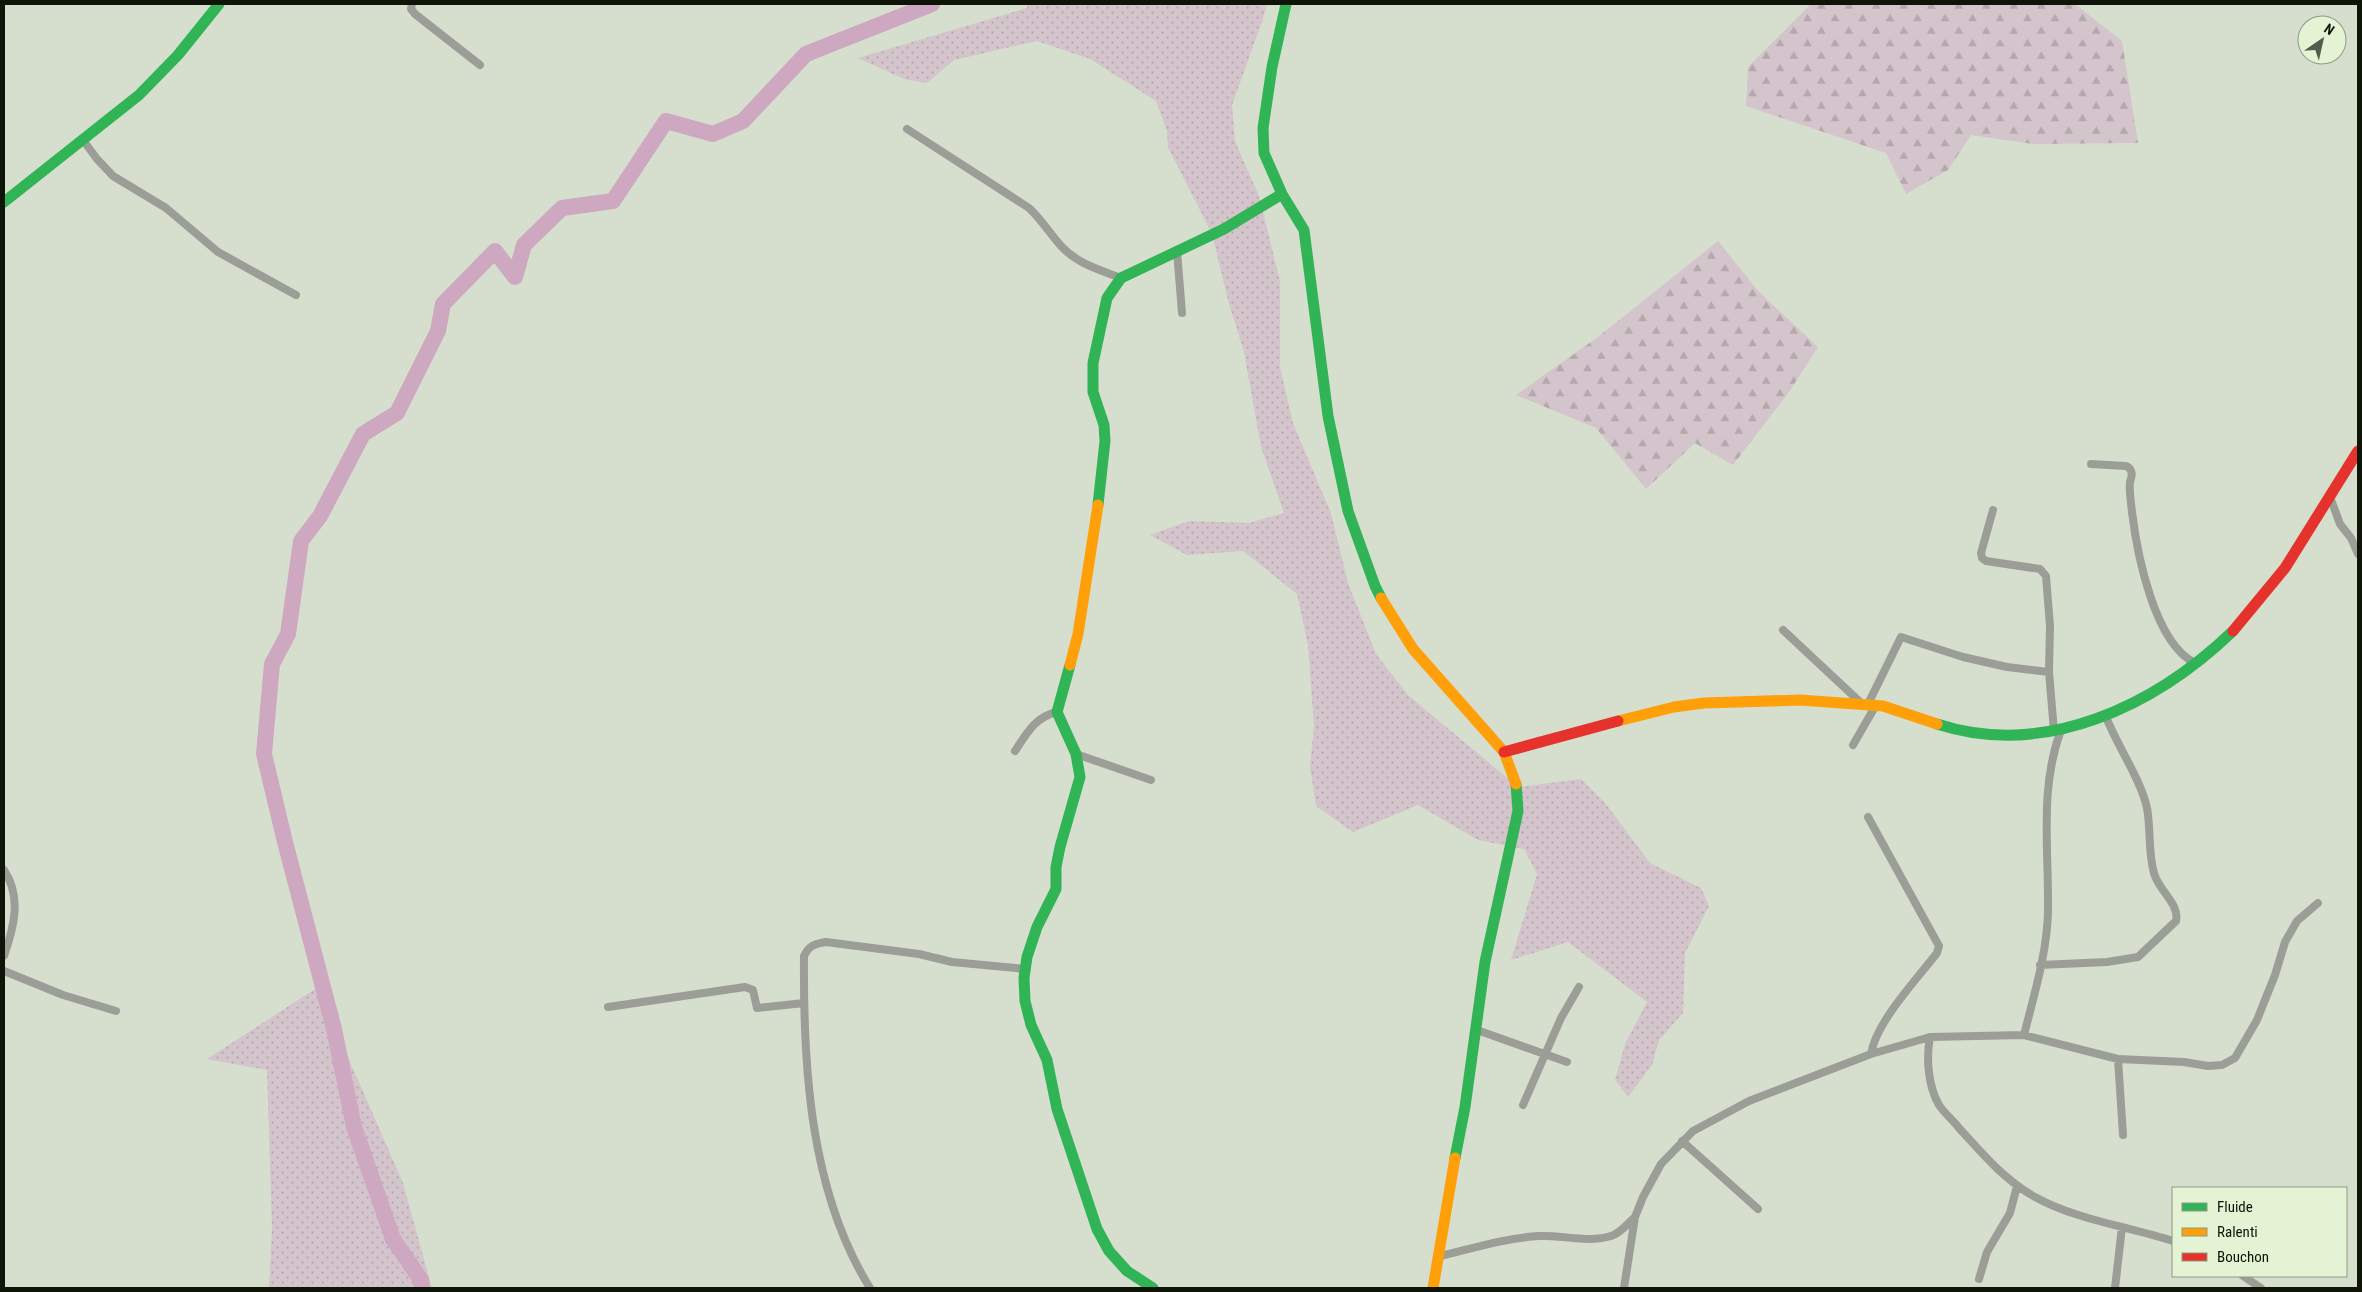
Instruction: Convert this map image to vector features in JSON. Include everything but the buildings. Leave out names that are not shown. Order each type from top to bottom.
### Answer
[{"type":"street","points":[[4,202],[139,95],[167,67],[219,4]]},
{"type":"street","points":[[412,4],[410,9],[415,14],[480,65]]},
{"type":"street","points":[[1286,4],[1274,58],[1263,128],[1264,153],[1282,194],[1304,230],[1328,416],[1348,510],[1375,586],[1394,621],[1413,649],[1504,752],[1513,770],[1518,787],[1518,811],[1486,953],[1477,1030],[1432,1288]]},
{"type":"street","points":[[907,129],[1029,208],[1042,220],[1062,247],[1074,258],[1122,278]]},
{"type":"street","points":[[83,140],[97,159],[114,176],[166,208],[218,252],[296,295]]},
{"type":"street","points":[[1057,712],[1078,634],[1097,512],[1104,450],[1104,425],[1092,385],[1093,363],[1107,298],[1112,287],[1122,278],[1266,205],[1282,194]]},
{"type":"street","points":[[1177,251],[1182,313]]},
{"type":"street","points":[[1783,630],[1804,647],[1854,698],[1869,704],[1974,733],[2058,730],[2106,717],[2131,705],[2178,676],[2214,648],[2258,603],[2330,497],[2358,451]]},
{"type":"street","points":[[2090,464],[2126,466],[2130,468],[2132,473],[2130,482],[2131,502],[2138,557],[2144,578],[2168,638],[2185,657],[2195,662]]},
{"type":"street","points":[[2330,497],[2340,524],[2351,538],[2358,554]]},
{"type":"street","points":[[1993,510],[1981,554],[1982,558],[1986,561],[2040,569],[2046,576],[2050,626],[2049,672],[2058,730],[2047,798],[2048,913],[2040,965],[2024,1035]]},
{"type":"street","points":[[1853,745],[1869,704],[1901,637],[1963,657],[2007,667],[2049,672]]},
{"type":"street","points":[[1504,752],[1591,726],[1682,706],[1726,702],[1795,700],[1869,704]]},
{"type":"street","points":[[1015,751],[1032,725],[1040,718],[1057,712]]},
{"type":"street","points":[[1057,712],[1061,717],[1076,754],[1080,778],[1060,847],[1056,867],[1056,889],[1038,927],[1025,969],[1025,1001],[1031,1024],[1046,1060],[1057,1109],[1096,1229],[1109,1251],[1127,1271],[1153,1288]]},
{"type":"street","points":[[2040,965],[2108,962],[2138,958],[2176,921],[2178,914],[2159,886],[2154,873],[2146,807],[2139,787],[2106,717]]},
{"type":"street","points":[[1076,754],[1151,780]]},
{"type":"street","points":[[1868,817],[1938,946],[1937,953],[1889,1016],[1876,1037],[1871,1054]]},
{"type":"street","points":[[4,870],[15,896],[10,936],[4,956]]},
{"type":"street","points":[[1624,1288],[1635,1217],[1643,1197],[1661,1164],[1682,1141],[1705,1123],[1749,1101],[1871,1054],[1930,1038],[2024,1035],[2118,1060],[2184,1062],[2208,1066],[2222,1065],[2235,1058],[2257,1020],[2275,975],[2285,942],[2297,921],[2318,903]]},
{"type":"street","points":[[870,1288],[838,1226],[829,1201],[815,1133],[805,1041],[804,956],[808,948],[814,944],[826,942],[919,954],[952,962],[1025,969]]},
{"type":"street","points":[[4,971],[63,995],[116,1010]]},
{"type":"street","points":[[1523,1105],[1545,1054],[1579,986]]},
{"type":"street","points":[[608,1007],[745,987],[753,990],[757,1008],[804,1003]]},
{"type":"street","points":[[1477,1030],[1567,1062]]},
{"type":"street","points":[[1930,1038],[1928,1051],[1932,1087],[1939,1105],[1989,1161],[2017,1186],[2036,1198],[2172,1242]]},
{"type":"street","points":[[1916,1041],[1928,1051]]},
{"type":"street","points":[[2118,1060],[2123,1135]]},
{"type":"street","points":[[1682,1141],[1758,1209]]},
{"type":"street","points":[[1979,1279],[1988,1252],[2010,1213],[2017,1186]]},
{"type":"street","points":[[1437,1257],[1539,1236],[1612,1236],[1635,1217]]},
{"type":"street","points":[[2115,1288],[2122,1227]]},
{"type":"street","points":[[2244,1277],[2261,1288]]},
{"type":"green space","points":[[1028,4],[1267,4],[1232,105],[1235,141],[1259,196],[1280,281],[1280,367],[1293,423],[1331,513],[1348,583],[1376,654],[1408,695],[1518,787],[1581,779],[1606,804],[1650,863],[1701,888],[1709,906],[1685,953],[1683,1013],[1659,1040],[1652,1065],[1628,1097],[1615,1080],[1625,1044],[1647,1002],[1568,942],[1511,960],[1537,874],[1524,849],[1478,840],[1418,805],[1353,832],[1316,806],[1310,767],[1314,726],[1308,645],[1297,594],[1243,551],[1187,555],[1150,535],[1189,521],[1249,523],[1284,513],[1261,447],[1244,352],[1229,304],[1212,234],[1168,147],[1167,131],[1156,101],[1090,59],[1037,41],[954,60],[927,83],[904,79],[858,58],[1027,8]]},
{"type":"green space","points":[[1811,4],[2075,4],[2122,41],[2138,143],[2033,144],[1971,135],[1948,170],[1906,194],[1886,153],[1746,106],[1748,67]]},
{"type":"green space","points":[[1718,241],[1759,292],[1818,347],[1789,392],[1733,465],[1695,443],[1646,489],[1596,428],[1516,395],[1598,337]]},
{"type":"green space","points":[[329,980],[331,1018],[403,1183],[432,1288],[269,1288],[272,1228],[267,1070],[207,1059]]},
{"type":"waterway","points":[[422,1288],[421,1280],[393,1239],[354,1127],[334,1029],[264,754],[272,664],[288,634],[301,541],[320,516],[363,434],[397,413],[438,331],[443,304],[495,251],[515,277],[524,245],[562,208],[613,201],[666,121],[713,134],[743,121],[806,54],[932,4]]},
{"type":"traffic: fast","points":[[4,202],[139,95],[178,55],[219,4]]},
{"type":"traffic: fast","points":[[1286,4],[1272,67],[1263,128],[1264,153],[1282,194],[1304,230],[1328,416],[1348,511],[1381,598]]},
{"type":"traffic: fast","points":[[1098,505],[1105,441],[1104,425],[1093,392],[1093,363],[1107,298],[1121,278],[1224,229],[1282,194]]},
{"type":"traffic: fast","points":[[1937,724],[1978,733],[2018,735],[2058,730],[2096,719],[2134,703],[2169,682],[2202,658],[2233,631]]},
{"type":"traffic: fast","points":[[1070,665],[1057,712],[1076,754],[1080,777],[1060,847],[1056,867],[1056,889],[1037,927],[1027,957],[1024,978],[1025,1001],[1031,1025],[1047,1060],[1057,1109],[1097,1229],[1109,1251],[1127,1271],[1153,1288]]},
{"type":"traffic: fast","points":[[1455,1158],[1465,1107],[1485,962],[1518,811],[1516,784]]},
{"type":"traffic: slow","points":[[1070,665],[1078,634],[1098,505]]},
{"type":"traffic: slow","points":[[1381,598],[1413,649],[1504,752],[1516,784]]},
{"type":"traffic: slow","points":[[1618,721],[1674,707],[1704,703],[1800,700],[1883,706],[1937,724]]},
{"type":"traffic: slow","points":[[1433,1288],[1455,1158]]},
{"type":"traffic: jam","points":[[2233,631],[2285,568],[2358,451]]},
{"type":"traffic: jam","points":[[1504,752],[1618,721]]}]
